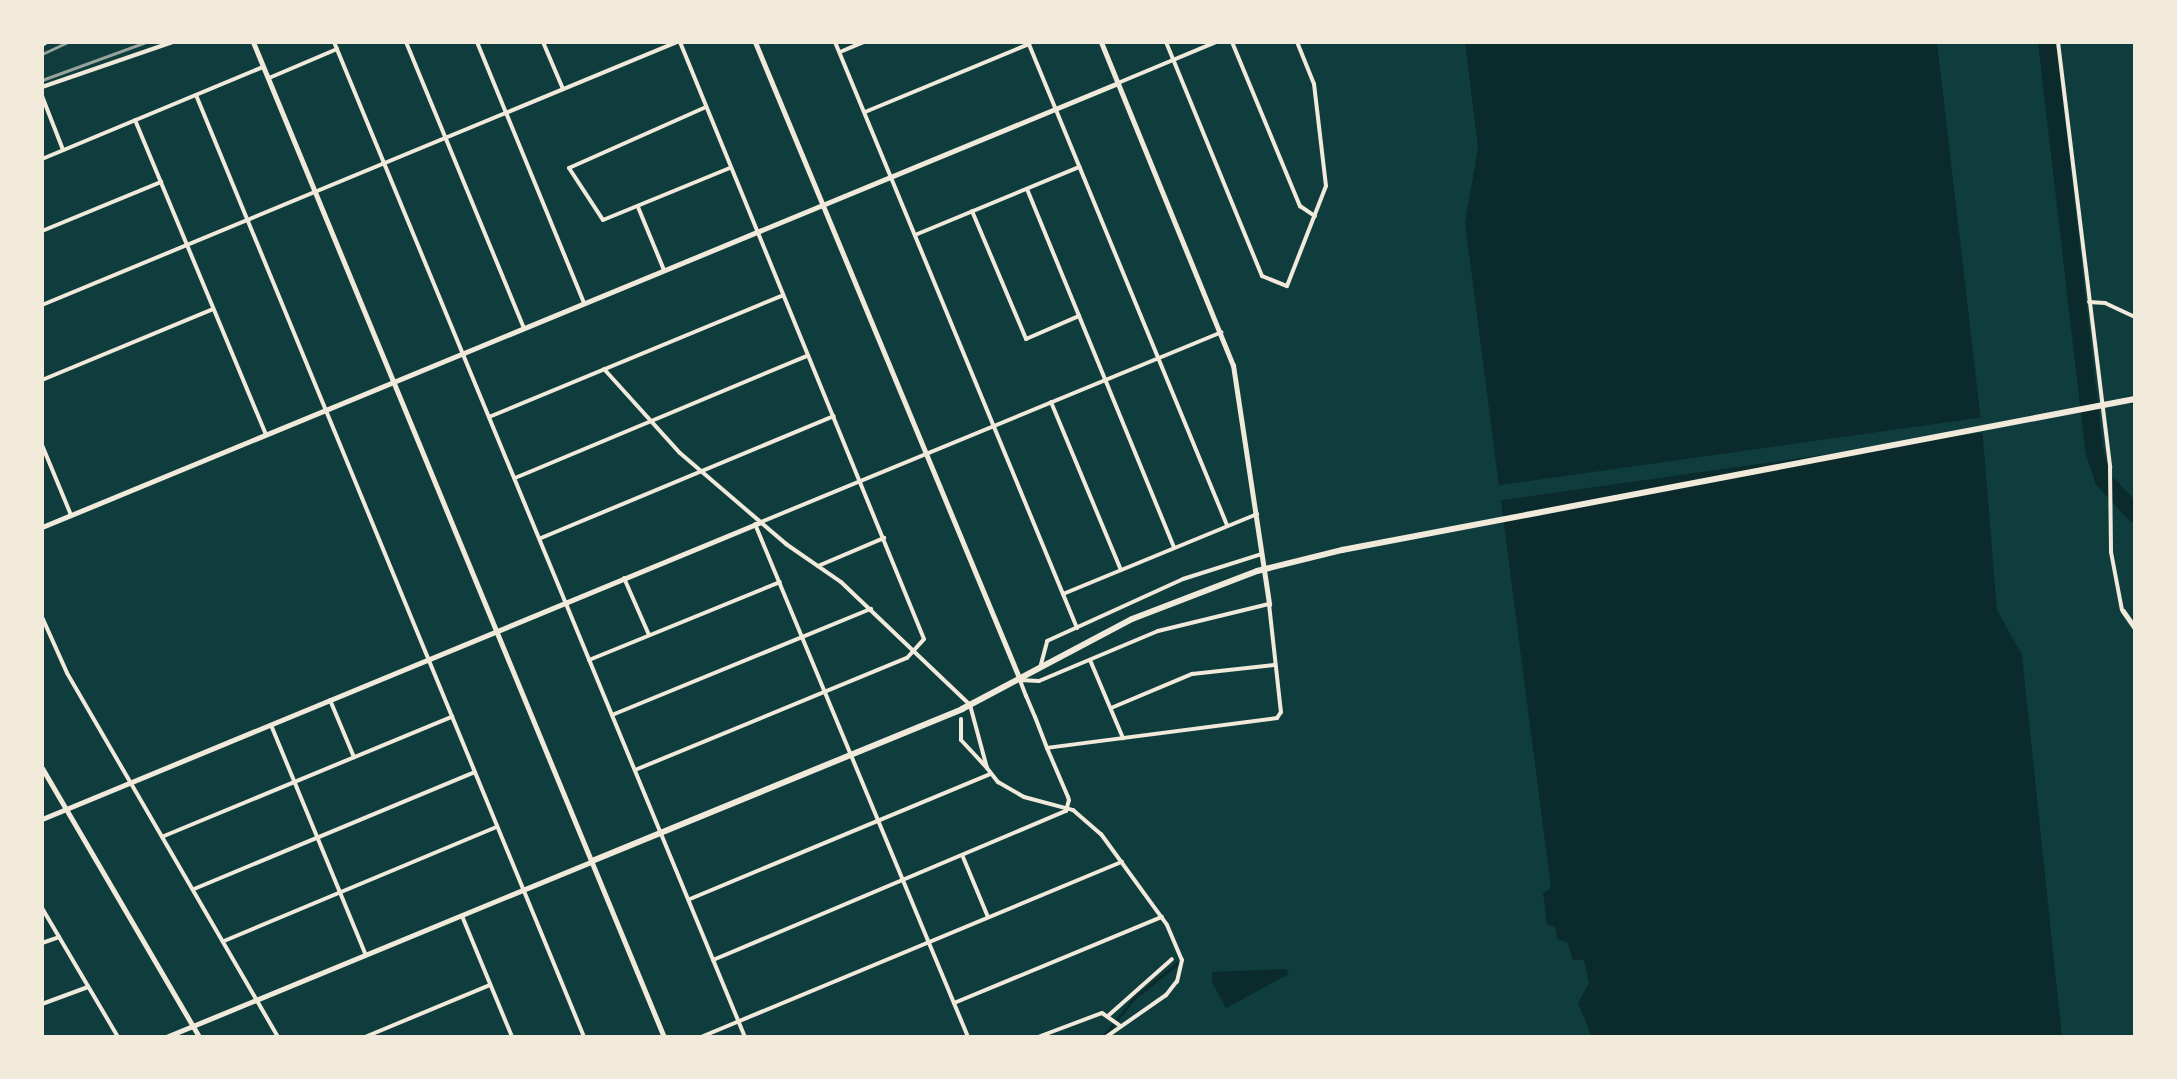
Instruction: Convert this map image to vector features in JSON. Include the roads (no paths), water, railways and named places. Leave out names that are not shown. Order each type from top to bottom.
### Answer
[{"type":"main road","points":[[592,861],[970,705],[1178,599],[1257,571],[1342,550],[2135,399]]},
{"type":"street","points":[[42,87],[173,42]]},
{"type":"street","points":[[253,42],[664,1037]]},
{"type":"street","points":[[334,42],[745,1037]]},
{"type":"street","points":[[406,42],[524,328]]},
{"type":"street","points":[[477,42],[584,303]]},
{"type":"street","points":[[543,42],[563,89]]},
{"type":"street","points":[[42,305],[678,42],[923,633],[917,653]]},
{"type":"street","points":[[755,42],[1020,680],[1068,808]]},
{"type":"street","points":[[835,42],[1077,628]]},
{"type":"street","points":[[839,52],[864,42]]},
{"type":"street","points":[[1047,748],[1277,718],[1281,712],[1244,411],[1221,332],[1101,42]]},
{"type":"street","points":[[1166,42],[1262,276],[1287,286],[1326,186],[1314,84],[1297,42]]},
{"type":"street","points":[[42,527],[1216,42]]},
{"type":"street","points":[[1232,42],[1300,206],[1315,216]]},
{"type":"street","points":[[2058,42],[2110,475],[2108,500],[2116,593],[2123,611],[2135,628]]},
{"type":"street","points":[[864,112],[1028,43],[1227,525]]},
{"type":"street","points":[[268,78],[337,49]]},
{"type":"street","points":[[42,159],[263,67]]},
{"type":"street","points":[[196,95],[584,1037]]},
{"type":"street","points":[[42,96],[63,150]]},
{"type":"street","points":[[706,107],[570,164],[599,219],[638,207],[731,167]]},
{"type":"street","points":[[135,120],[266,435]]},
{"type":"street","points":[[915,235],[1079,167]]},
{"type":"street","points":[[42,231],[161,182]]},
{"type":"street","points":[[1027,189],[1174,547]]},
{"type":"street","points":[[638,207],[664,270]]},
{"type":"street","points":[[972,211],[1026,339],[1079,316]]},
{"type":"street","points":[[489,417],[783,295]]},
{"type":"street","points":[[2089,302],[2105,303],[2135,317]]},
{"type":"street","points":[[42,380],[213,309]]},
{"type":"street","points":[[42,819],[1221,332]]},
{"type":"street","points":[[515,478],[807,356]]},
{"type":"street","points":[[604,369],[651,421],[758,523],[871,609],[970,705],[990,774],[1024,797],[1068,808],[1101,834],[1162,917],[1181,953],[1177,981],[1166,995],[1106,1037]]},
{"type":"street","points":[[1051,402],[1121,570]]},
{"type":"street","points":[[540,539],[834,416]]},
{"type":"street","points":[[42,445],[71,515]]},
{"type":"street","points":[[1063,594],[1257,514]]},
{"type":"street","points":[[758,523],[968,1037]]},
{"type":"street","points":[[818,566],[884,538]]},
{"type":"street","points":[[1040,670],[1044,644],[1183,579],[1262,554]]},
{"type":"street","points":[[624,578],[649,635]]},
{"type":"street","points":[[589,660],[780,582]]},
{"type":"street","points":[[1020,680],[1039,681],[1158,631],[1269,604]]},
{"type":"street","points":[[612,715],[871,609]]},
{"type":"street","points":[[42,617],[67,673],[259,999],[278,1037]]},
{"type":"street","points":[[635,770],[917,653]]},
{"type":"street","points":[[1090,660],[1123,738]]},
{"type":"street","points":[[1111,708],[1192,674],[1274,665]]},
{"type":"street","points":[[330,700],[354,758]]},
{"type":"street","points":[[164,836],[452,717]]},
{"type":"street","points":[[961,719],[961,740],[987,768]]},
{"type":"street","points":[[271,725],[366,955]]},
{"type":"street","points":[[42,768],[199,1037]]},
{"type":"street","points":[[194,889],[475,772]]},
{"type":"street","points":[[689,900],[990,774]]},
{"type":"street","points":[[713,960],[1057,818],[1068,808]]},
{"type":"street","points":[[224,941],[497,827]]},
{"type":"street","points":[[963,857],[988,918]]},
{"type":"street","points":[[166,1037],[592,861]]},
{"type":"street","points":[[701,1037],[1122,862]]},
{"type":"street","points":[[42,908],[118,1037]]},
{"type":"street","points":[[462,916],[512,1037]]},
{"type":"street","points":[[954,1003],[1162,917]]},
{"type":"street","points":[[42,943],[59,937]]},
{"type":"street","points":[[1109,1015],[1172,959]]},
{"type":"street","points":[[365,1037],[490,985]]},
{"type":"street","points":[[42,1004],[88,987]]},
{"type":"street","points":[[1038,1037],[1094,1014],[1109,1015],[1119,1025]]},
{"type":"water","points":[[1465,42],[1937,42],[1983,438],[1997,610],[2022,655],[2062,1037],[1592,1037],[1578,1003],[1589,983],[1584,960],[1573,960],[1567,942],[1557,939],[1555,926],[1547,925],[1543,893],[1551,888],[1465,223],[1478,148]]},
{"type":"water","points":[[1287,969],[1289,974],[1226,1008],[1212,982],[1212,972]]},
{"type":"waterway","points":[[2047,42],[2094,450],[2104,480],[2135,514]]},
{"type":"waterway","points":[[1103,1037],[1134,998],[1180,961]]},
{"type":"railway","points":[[42,54],[68,42]]},
{"type":"railway","points":[[42,80],[146,42]]}]
